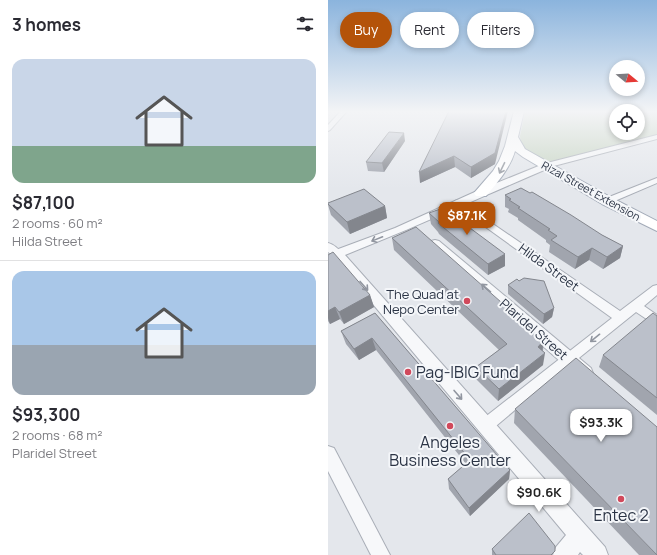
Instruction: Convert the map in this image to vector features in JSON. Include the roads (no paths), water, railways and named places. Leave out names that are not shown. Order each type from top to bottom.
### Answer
[{"type":"main road","name":"Rizal Street Extension","points":[[513,137],[521,151],[657,227]]},
{"type":"main road","points":[[481,193],[498,174],[511,149],[513,137]]},
{"type":"street","points":[[597,555],[485,426],[330,253],[421,231],[458,203],[546,166],[657,137]]},
{"type":"street","points":[[607,200],[657,180]]},
{"type":"street","name":"Hilda Street","points":[[458,203],[621,318]]},
{"type":"street","name":"Plaridel Street","points":[[421,231],[598,384]]},
{"type":"street","points":[[485,426],[657,289]]},
{"type":"street","points":[[635,306],[657,321]]},
{"type":"street","points":[[328,454],[381,555]]},
{"type":"street","points":[[564,555],[580,536]]},
{"type":"place","name":"The Quad at Nepo Center","points":[[467,301]]},
{"type":"place","name":"Pag-IBIG Fund","points":[[408,372]]},
{"type":"place","name":"Angeles Business Center","points":[[450,426]]},
{"type":"place","name":"Entec 2","points":[[621,499]]}]
